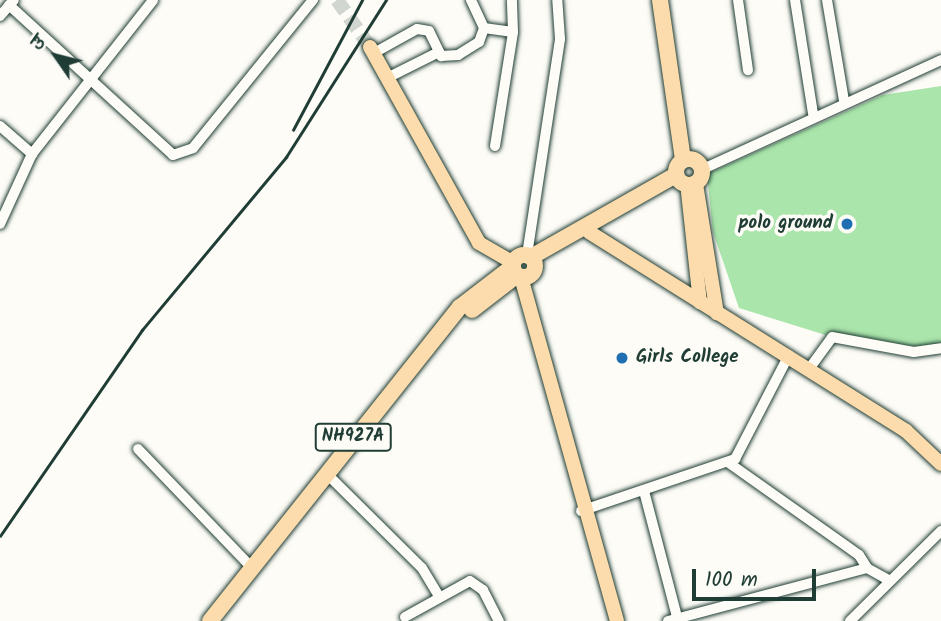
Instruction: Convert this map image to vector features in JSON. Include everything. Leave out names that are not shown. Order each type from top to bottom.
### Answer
[{"type":"highway","points":[[660,0],[688,174]]},
{"type":"highway","points":[[666,0],[688,174]]},
{"type":"highway","name":"NH927A","points":[[210,621],[460,307],[523,266],[688,174]]},
{"type":"highway","name":"NH927A","points":[[221,621],[330,477],[465,316],[523,266],[589,232],[688,174]]},
{"type":"main road","points":[[372,50],[479,243],[523,266],[581,511],[617,621]]},
{"type":"main road","points":[[688,174],[700,302]]},
{"type":"main road","points":[[688,174],[717,313]]},
{"type":"main road","points":[[589,232],[789,355],[906,431],[939,458]]},
{"type":"street","points":[[0,224],[32,154],[88,77],[153,0]]},
{"type":"street","points":[[0,16],[12,3],[173,155],[193,148],[313,0]]},
{"type":"street","points":[[372,50],[418,29],[429,32],[439,52],[449,59],[457,55],[479,42],[484,29],[471,0]]},
{"type":"street","points":[[495,146],[513,32],[512,0]]},
{"type":"street","points":[[523,266],[559,39],[557,0]]},
{"type":"street","points":[[738,0],[748,70]]},
{"type":"street","points":[[795,0],[813,114]]},
{"type":"street","points":[[827,0],[844,101]]},
{"type":"street","points":[[484,29],[513,32]]},
{"type":"street","points":[[387,78],[439,52]]},
{"type":"street","points":[[688,174],[813,114],[941,60]]},
{"type":"street","points":[[0,127],[32,154]]},
{"type":"street","points":[[809,369],[832,337],[914,352],[941,348]]},
{"type":"street","points":[[581,511],[729,463],[789,355]]},
{"type":"street","points":[[138,449],[251,567]]},
{"type":"street","points":[[729,463],[859,555],[867,568],[890,581]]},
{"type":"street","points":[[330,477],[422,568],[439,596]]},
{"type":"street","points":[[644,491],[674,620],[867,568]]},
{"type":"street","points":[[850,621],[941,531]]},
{"type":"street","points":[[405,617],[439,596],[474,582],[499,621]]},
{"type":"green space","name":"polo ground","points":[[941,86],[941,349],[832,337],[739,308],[713,232],[707,174],[883,95]]},
{"type":"tunnel","points":[[337,0],[370,47]]},
{"type":"railway","points":[[293,130],[362,0]]},
{"type":"railway","points":[[0,536],[142,330],[286,157],[386,0]]},
{"type":"place","name":"polo ground","points":[[847,224]]},
{"type":"place","name":"Girls College","points":[[622,358]]}]
